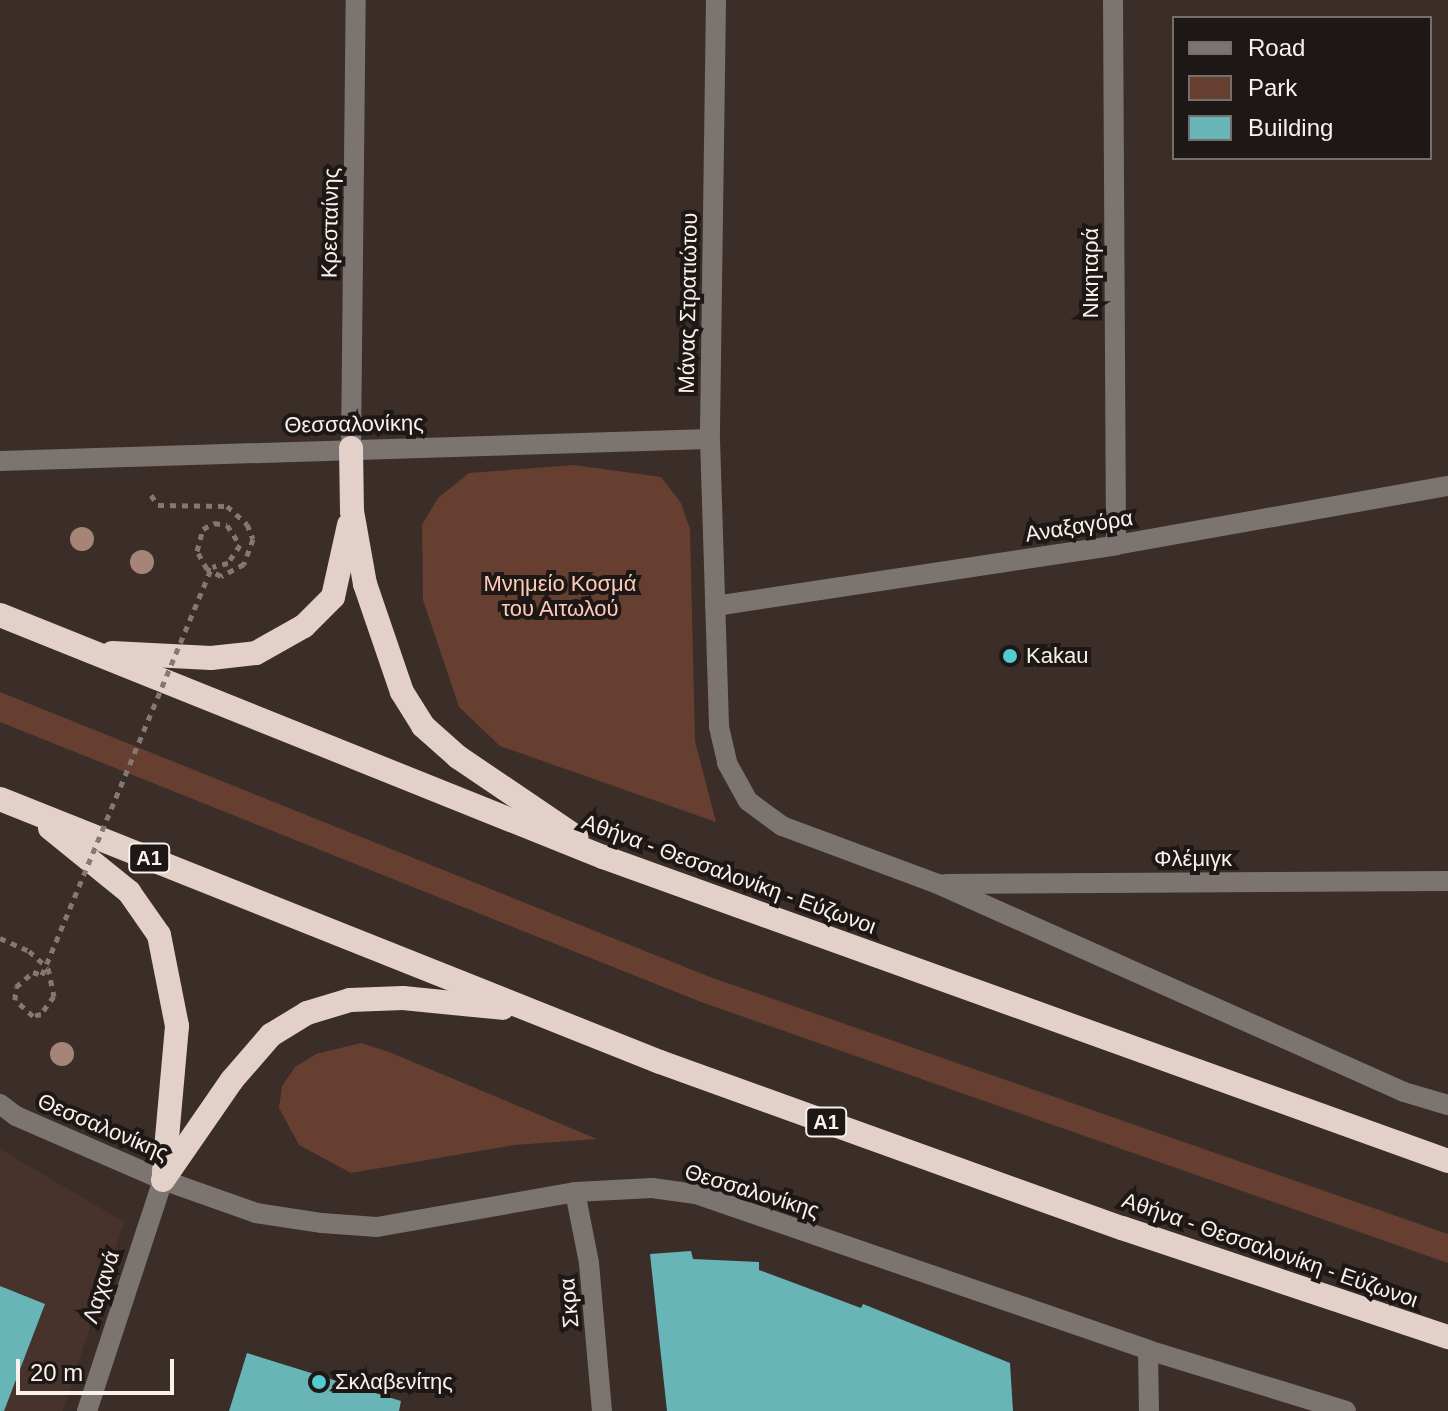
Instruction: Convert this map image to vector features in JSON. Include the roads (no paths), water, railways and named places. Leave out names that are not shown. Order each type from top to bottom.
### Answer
[{"type":"highway","points":[[351,448],[352,511],[365,584],[383,645],[423,726],[458,757],[501,781],[603,857]]},
{"type":"highway","points":[[92,652],[211,658],[256,653],[304,626],[333,597],[352,511]]},
{"type":"highway","name":"Αθήνα - Θεσσαλονίκη - Εύζωνοι","points":[[0,615],[603,857],[1448,1161]]},
{"type":"highway","points":[[8,803],[64,837],[129,892],[159,935],[177,1026],[163,1180]]},
{"type":"highway","name":"Αθήνα - Θεσσαλονίκη - Εύζωνοι","points":[[8,803],[531,1011],[1107,1223],[1448,1337]]},
{"type":"highway","points":[[163,1180],[261,1046],[307,1013],[350,1000],[403,998],[531,1011]]},
{"type":"street","name":"Κρεσταίνης","points":[[351,448],[356,0]]},
{"type":"street","name":"Μάνας Στρατιώτου","points":[[715,606],[710,439],[716,0]]},
{"type":"street","name":"Νικηταρά","points":[[1113,0],[1116,545]]},
{"type":"street","name":"Θεσσαλονίκης","points":[[0,461],[124,453],[710,439]]},
{"type":"street","name":"Αναξαγόρα","points":[[715,606],[1116,545],[1448,486]]},
{"type":"street","points":[[715,606],[719,727],[727,763],[748,801],[782,826],[938,884],[1404,1092],[1448,1105]]},
{"type":"street","name":"Φλέμιγκ","points":[[938,884],[1448,881]]},
{"type":"street","name":"Θεσσαλονίκης","points":[[0,1104],[16,1116],[163,1180],[256,1213],[377,1227],[575,1192],[652,1188],[696,1194],[1148,1350],[1346,1411]]},
{"type":"street","name":"Λαχανά","points":[[87,1411],[163,1180]]},
{"type":"street","name":"Σκρα","points":[[575,1192],[589,1263],[602,1411]]},
{"type":"street","points":[[1148,1350],[1149,1411]]},
{"type":"place","name":"Kakau","points":[[1010,656]]},
{"type":"place","name":"Σκλαβενίτης","points":[[319,1382]]},
{"type":"park label","name":"Μνημείο Κοσμά του Αιτωλού","points":[[560,596]]}]
